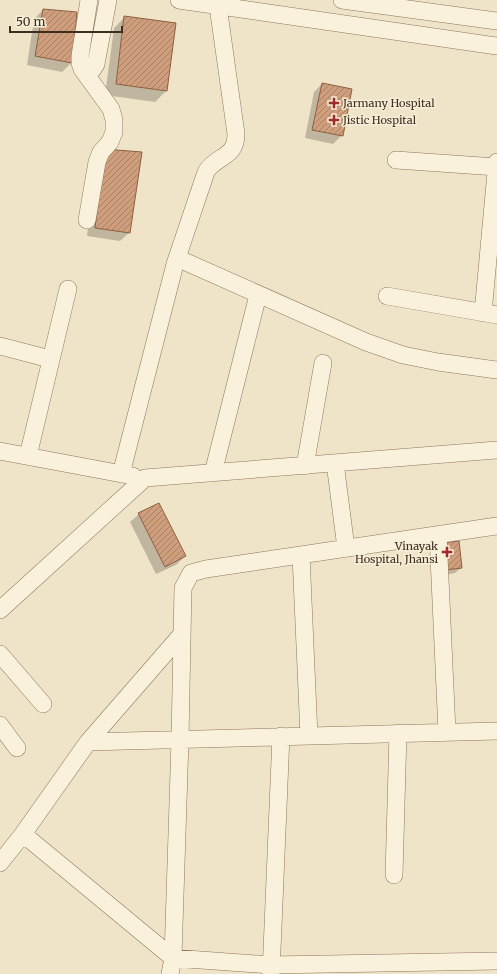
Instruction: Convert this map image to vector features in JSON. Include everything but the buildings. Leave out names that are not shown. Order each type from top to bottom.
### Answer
[{"type":"street","points":[[87,220],[97,162],[102,152],[110,142],[114,132],[114,120],[111,109],[80,63],[89,0]]},
{"type":"street","points":[[86,73],[93,69],[96,64],[108,0]]},
{"type":"street","points":[[179,0],[497,46]]},
{"type":"street","points":[[342,0],[433,6],[497,21]]},
{"type":"street","points":[[122,474],[177,258],[204,178],[208,169],[232,149],[236,142],[218,6]]},
{"type":"street","points":[[396,160],[496,167]]},
{"type":"street","points":[[387,296],[490,314],[497,162]]},
{"type":"street","points":[[177,258],[366,342],[403,355],[438,362],[497,370]]},
{"type":"street","points":[[28,456],[68,289]]},
{"type":"street","points":[[213,473],[258,295]]},
{"type":"street","points":[[0,346],[50,359]]},
{"type":"street","points":[[305,466],[323,364]]},
{"type":"street","points":[[0,451],[145,478],[497,450]]},
{"type":"street","points":[[335,463],[346,548]]},
{"type":"street","points":[[4,604],[145,478]]},
{"type":"street","points":[[171,966],[180,740],[182,588],[191,573],[206,569],[497,526]]},
{"type":"street","points":[[438,535],[447,732]]},
{"type":"street","points":[[301,555],[309,736]]},
{"type":"street","points":[[0,863],[23,834],[88,742],[182,634]]},
{"type":"street","points":[[0,654],[43,704]]},
{"type":"street","points":[[0,725],[17,748]]},
{"type":"street","points":[[88,742],[497,730]]},
{"type":"street","points":[[394,875],[398,733]]},
{"type":"street","points":[[271,969],[281,736]]},
{"type":"street","points":[[23,834],[171,966],[271,969],[395,968],[497,961]]},
{"type":"place","name":"Jarmany Hospital","points":[[334,103]]},
{"type":"place","name":"Jistic Hospital","points":[[334,120]]},
{"type":"place","name":"Vinayak Hospital, Jhansi","points":[[447,552]]}]
